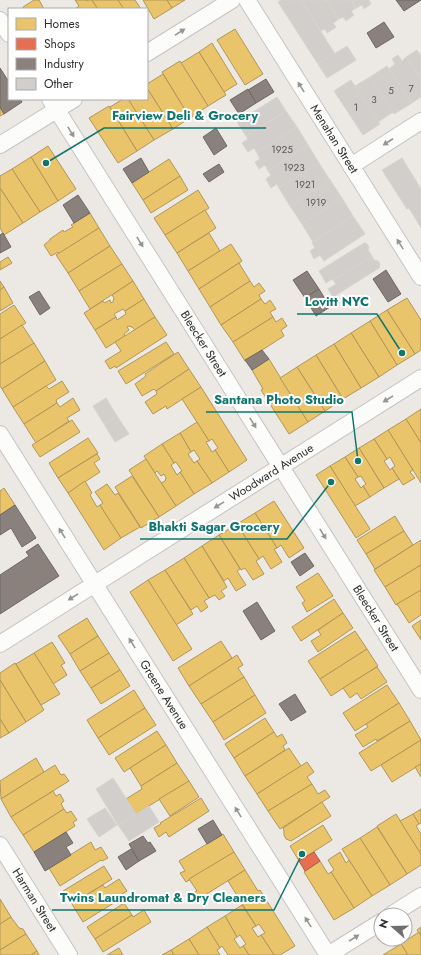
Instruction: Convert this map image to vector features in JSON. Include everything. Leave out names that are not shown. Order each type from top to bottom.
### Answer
[{"type":"street","points":[[148,52],[232,0]]},
{"type":"street","name":"Menahan Street","points":[[247,0],[421,277]]},
{"type":"street","points":[[0,20],[8,32]]},
{"type":"street","points":[[0,145],[53,104],[70,100]]},
{"type":"street","name":"Bleecker Street","points":[[53,104],[421,690]]},
{"type":"street","points":[[351,166],[421,121]]},
{"type":"street","name":"Woodward Avenue","points":[[0,644],[421,378]]},
{"type":"street","name":"Greene Avenue","points":[[0,434],[328,955]]},
{"type":"street","name":"Harman Street","points":[[0,845],[69,955]]},
{"type":"street","points":[[404,907],[421,896]]},
{"type":"street","points":[[328,955],[373,927]]},
{"type":"building: Homes","points":[[34,0],[39,0],[43,8],[24,8]]},
{"type":"building: Homes","points":[[75,0],[92,0],[97,8],[76,8],[79,6]]},
{"type":"building: Homes","points":[[92,0],[118,0],[123,8],[97,8]]},
{"type":"building: Homes","points":[[118,0],[135,0],[140,8],[123,8]]},
{"type":"building: Homes","points":[[143,0],[167,0],[172,8],[154,19]]},
{"type":"building: Homes","points":[[167,0],[185,0],[172,8]]},
{"type":"building: Homes","points":[[235,29],[263,74],[245,85],[217,40]]},
{"type":"building: Homes","points":[[212,43],[237,84],[224,92],[199,52]]},
{"type":"building: Homes","points":[[199,52],[226,95],[208,106],[181,63]]},
{"type":"building: Homes","points":[[180,61],[208,106],[190,118],[162,72]]},
{"type":"building: Homes","points":[[163,74],[190,118],[173,129],[148,90],[148,83]]},
{"type":"building: Homes","points":[[148,90],[173,129],[154,140],[129,100],[148,100]]},
{"type":"building: Homes","points":[[121,100],[129,100],[154,140],[137,151],[110,107]]},
{"type":"building: Homes","points":[[109,106],[137,151],[118,163],[89,118]]},
{"type":"building: Homes","points":[[0,107],[4,114],[0,116]]},
{"type":"building: Homes","points":[[48,146],[76,189],[58,201],[31,157]]},
{"type":"building: Homes","points":[[31,157],[58,201],[40,212],[12,169]]},
{"type":"building: Homes","points":[[169,159],[180,176],[143,200],[132,183]]},
{"type":"building: Homes","points":[[12,169],[40,212],[23,223],[0,188],[0,176]]},
{"type":"building: Homes","points":[[180,176],[188,190],[151,213],[143,200]]},
{"type":"building: Homes","points":[[0,188],[23,223],[4,235],[0,228]]},
{"type":"building: Homes","points":[[198,190],[209,208],[165,235],[154,218]]},
{"type":"building: Homes","points":[[205,210],[216,228],[177,253],[165,235]]},
{"type":"building: Homes","points":[[90,213],[99,228],[59,254],[58,252],[51,256],[44,245],[63,230],[64,232],[73,227],[71,225]]},
{"type":"building: Homes","points":[[99,228],[110,246],[68,273],[56,255]]},
{"type":"building: Homes","points":[[209,233],[220,251],[188,271],[177,253]]},
{"type":"building: Homes","points":[[231,244],[242,261],[199,289],[188,271]]},
{"type":"building: Homes","points":[[110,246],[122,264],[79,291],[68,273]]},
{"type":"building: Homes","points":[[8,257],[12,263],[0,270],[0,262]]},
{"type":"building: Homes","points":[[239,263],[250,281],[210,307],[199,289]]},
{"type":"building: Homes","points":[[122,264],[133,281],[90,309],[79,291]]},
{"type":"building: Homes","points":[[0,281],[4,287],[0,290]]},
{"type":"building: Homes","points":[[133,281],[144,299],[125,311],[123,309],[114,314],[116,317],[95,330],[84,313],[103,301],[104,303],[110,300],[111,303],[113,302],[114,298],[112,295]]},
{"type":"building: Homes","points":[[250,281],[254,287],[259,283],[265,291],[259,295],[261,299],[221,325],[210,307]]},
{"type":"building: Homes","points":[[4,287],[13,303],[0,311],[0,290]]},
{"type":"building: Homes","points":[[407,298],[421,320],[421,350],[415,354],[387,310]]},
{"type":"building: Homes","points":[[144,299],[155,317],[135,330],[132,327],[127,327],[129,330],[124,334],[125,336],[106,348],[95,330],[116,317],[117,320],[126,314],[125,311]]},
{"type":"building: Homes","points":[[261,299],[265,304],[270,300],[276,309],[270,312],[273,317],[233,342],[221,325]]},
{"type":"building: Homes","points":[[14,305],[26,323],[0,339],[0,314]]},
{"type":"building: Homes","points":[[387,310],[415,354],[397,365],[370,321]]},
{"type":"building: Homes","points":[[155,317],[167,335],[116,368],[115,366],[110,369],[105,361],[121,351],[115,342]]},
{"type":"building: Homes","points":[[273,317],[276,322],[282,318],[287,326],[281,330],[284,336],[245,361],[233,342]]},
{"type":"building: Homes","points":[[370,321],[397,365],[379,377],[351,333]]},
{"type":"building: Homes","points":[[22,325],[34,343],[0,364],[0,339]]},
{"type":"building: Homes","points":[[351,333],[379,377],[361,388],[334,344]]},
{"type":"building: Homes","points":[[166,342],[174,354],[126,384],[118,371]]},
{"type":"building: Homes","points":[[34,343],[45,361],[2,389],[0,386],[0,364]]},
{"type":"building: Homes","points":[[334,344],[361,388],[343,399],[316,355]]},
{"type":"building: Homes","points":[[178,352],[189,369],[156,391],[154,389],[142,396],[135,384],[146,376],[145,374]]},
{"type":"building: Homes","points":[[316,355],[343,399],[325,411],[297,367]]},
{"type":"building: Homes","points":[[269,359],[308,422],[289,434],[261,390],[263,389],[252,370]]},
{"type":"building: Homes","points":[[45,361],[56,380],[13,407],[2,389]]},
{"type":"building: Homes","points":[[297,367],[325,411],[308,422],[280,378]]},
{"type":"building: Homes","points":[[189,369],[201,387],[167,409],[166,406],[153,414],[145,402],[157,394],[156,391]]},
{"type":"building: Homes","points":[[62,381],[69,392],[56,400],[57,403],[24,424],[13,407],[46,386],[49,389]]},
{"type":"building: Homes","points":[[201,387],[247,460],[229,472],[215,450],[218,448],[212,439],[209,441],[182,399]]},
{"type":"building: Homes","points":[[73,398],[80,410],[67,418],[69,421],[36,443],[24,424],[57,403],[60,407]]},
{"type":"building: Homes","points":[[421,409],[421,443],[406,419]]},
{"type":"building: Homes","points":[[406,419],[421,443],[421,483],[388,430]]},
{"type":"building: Homes","points":[[72,420],[80,432],[40,457],[32,445]]},
{"type":"building: Homes","points":[[197,422],[209,441],[206,442],[212,452],[215,450],[229,472],[212,483],[197,461],[200,459],[194,450],[191,452],[180,433]]},
{"type":"building: Homes","points":[[388,430],[413,470],[410,472],[415,478],[403,485],[392,468],[395,466],[390,457],[387,459],[374,439]]},
{"type":"building: Homes","points":[[180,433],[191,452],[188,454],[194,463],[197,461],[212,483],[194,494],[180,472],[182,471],[176,462],[174,463],[162,444]]},
{"type":"building: Homes","points":[[88,438],[98,453],[58,478],[49,463]]},
{"type":"building: Homes","points":[[374,439],[387,459],[384,461],[390,470],[392,468],[399,479],[384,488],[359,448]]},
{"type":"building: Homes","points":[[162,444],[174,463],[171,465],[177,475],[180,472],[194,494],[176,506],[161,483],[165,481],[166,478],[164,474],[161,476],[157,471],[155,473],[144,456]]},
{"type":"building: Homes","points":[[359,448],[384,488],[370,497],[363,486],[366,484],[361,476],[358,477],[345,457]]},
{"type":"building: Homes","points":[[97,454],[100,459],[94,463],[100,472],[68,493],[58,478]]},
{"type":"building: Homes","points":[[345,457],[358,477],[355,479],[361,488],[363,486],[370,497],[355,506],[330,466]]},
{"type":"building: Homes","points":[[146,459],[176,506],[159,517],[129,470]]},
{"type":"building: Homes","points":[[330,466],[370,529],[356,538],[316,475]]},
{"type":"building: Homes","points":[[132,476],[159,517],[141,528],[115,487]]},
{"type":"building: Homes","points":[[85,481],[92,493],[90,495],[97,507],[100,505],[121,538],[104,550],[68,493]]},
{"type":"building: Homes","points":[[107,484],[115,495],[118,493],[140,527],[121,538],[100,505],[103,503],[95,492]]},
{"type":"building: Homes","points":[[4,488],[15,505],[0,515],[0,491]]},
{"type":"building: Homes","points":[[274,501],[304,548],[289,558],[281,545],[277,548],[255,513]]},
{"type":"building: Homes","points":[[255,513],[277,548],[274,549],[282,562],[271,569],[263,556],[259,559],[237,524]]},
{"type":"building: Homes","points":[[395,516],[404,531],[366,554],[357,540]]},
{"type":"building: Homes","points":[[237,524],[259,559],[256,561],[264,574],[253,580],[245,568],[241,570],[219,535]]},
{"type":"building: Homes","points":[[404,531],[413,545],[375,569],[366,554]]},
{"type":"building: Homes","points":[[219,535],[240,569],[237,571],[246,585],[236,591],[228,578],[224,581],[202,546]]},
{"type":"building: Homes","points":[[421,540],[421,565],[385,587],[374,570]]},
{"type":"building: Homes","points":[[202,546],[227,587],[221,591],[225,596],[219,600],[215,595],[209,598],[184,558]]},
{"type":"building: Homes","points":[[184,558],[209,598],[204,601],[208,607],[201,612],[197,606],[191,610],[165,570]]},
{"type":"building: Homes","points":[[421,565],[421,590],[396,605],[385,587]]},
{"type":"building: Homes","points":[[165,570],[193,614],[176,625],[148,580]]},
{"type":"building: Homes","points":[[318,573],[333,596],[307,612],[302,603],[305,601],[296,587]]},
{"type":"building: Homes","points":[[148,580],[192,649],[173,661],[130,592]]},
{"type":"building: Homes","points":[[421,590],[421,615],[409,623],[397,604]]},
{"type":"building: Homes","points":[[334,599],[343,613],[301,641],[292,627]]},
{"type":"building: Homes","points":[[343,613],[353,628],[318,652],[311,641],[321,635],[318,630]]},
{"type":"building: Homes","points":[[87,618],[98,636],[70,654],[58,636]]},
{"type":"building: Homes","points":[[421,620],[421,640],[412,626]]},
{"type":"building: Homes","points":[[355,631],[367,649],[320,679],[308,661]]},
{"type":"building: Homes","points":[[98,636],[109,653],[80,671],[70,654]]},
{"type":"building: Homes","points":[[221,641],[232,658],[189,686],[178,668]]},
{"type":"building: Homes","points":[[52,642],[65,663],[61,665],[67,675],[53,684],[34,653]]},
{"type":"building: Homes","points":[[367,649],[378,666],[331,696],[320,679]]},
{"type":"building: Homes","points":[[34,653],[60,694],[41,705],[16,664]]},
{"type":"building: Homes","points":[[109,653],[120,670],[91,688],[80,671]]},
{"type":"building: Homes","points":[[237,655],[243,665],[238,668],[244,677],[201,704],[189,686]]},
{"type":"building: Homes","points":[[15,663],[44,710],[26,722],[0,680],[0,673]]},
{"type":"building: Homes","points":[[377,667],[387,682],[361,699],[357,693],[350,698],[343,688]]},
{"type":"building: Homes","points":[[120,670],[130,686],[101,704],[91,688]]},
{"type":"building: Homes","points":[[244,677],[255,695],[213,722],[201,704]]},
{"type":"building: Homes","points":[[0,680],[26,722],[9,733],[0,719]]},
{"type":"building: Homes","points":[[387,685],[399,703],[355,731],[343,713]]},
{"type":"building: Homes","points":[[134,690],[145,708],[98,738],[87,720]]},
{"type":"building: Homes","points":[[255,695],[266,713],[224,740],[213,722]]},
{"type":"building: Homes","points":[[399,703],[410,721],[377,741],[376,739],[363,747],[355,735],[368,727],[366,724]]},
{"type":"building: Homes","points":[[145,708],[156,725],[109,755],[98,738]]},
{"type":"building: Homes","points":[[265,718],[274,732],[234,758],[225,744]]},
{"type":"building: Homes","points":[[0,719],[9,733],[0,738]]},
{"type":"building: Homes","points":[[410,721],[421,740],[371,771],[359,753]]},
{"type":"building: Homes","points":[[157,731],[166,745],[124,772],[115,758]]},
{"type":"building: Homes","points":[[274,732],[277,737],[282,734],[287,743],[283,746],[285,750],[245,776],[234,758]]},
{"type":"building: Homes","points":[[421,740],[421,764],[392,782],[381,765]]},
{"type":"building: Homes","points":[[166,745],[177,763],[141,786],[130,768]]},
{"type":"building: Homes","points":[[289,748],[301,766],[257,794],[245,776]]},
{"type":"building: Homes","points":[[36,758],[44,772],[1,799],[0,781]]},
{"type":"building: Homes","points":[[307,762],[314,772],[307,777],[312,784],[268,811],[257,794]]},
{"type":"building: Homes","points":[[177,763],[189,781],[136,814],[126,799],[142,789],[141,786]]},
{"type":"building: Homes","points":[[421,764],[421,777],[415,767]]},
{"type":"building: Homes","points":[[55,765],[61,775],[64,774],[69,781],[11,817],[1,799]]},
{"type":"building: Homes","points":[[189,781],[199,797],[170,816],[159,799]]},
{"type":"building: Homes","points":[[312,784],[318,794],[325,790],[330,797],[280,829],[268,811]]},
{"type":"building: Homes","points":[[53,791],[56,796],[60,794],[64,801],[61,804],[64,809],[23,835],[11,817]]},
{"type":"building: Homes","points":[[201,798],[209,811],[169,837],[166,832],[159,837],[154,828]]},
{"type":"building: Homes","points":[[322,802],[331,816],[291,841],[286,839],[283,828]]},
{"type":"building: Homes","points":[[64,809],[67,813],[71,811],[77,820],[73,822],[75,826],[34,852],[23,835]]},
{"type":"building: Homes","points":[[421,809],[421,823],[419,824],[413,814]]},
{"type":"building: Homes","points":[[396,814],[421,854],[421,865],[407,874],[377,826]]},
{"type":"building: Homes","points":[[413,814],[419,824],[416,826],[421,834],[421,854],[400,821]]},
{"type":"building: Homes","points":[[323,825],[332,840],[299,861],[290,846]]},
{"type":"building: Homes","points":[[377,827],[407,874],[390,885],[360,838]]},
{"type":"building: Homes","points":[[223,834],[234,852],[186,882],[180,873],[185,871],[179,861]]},
{"type":"building: Homes","points":[[360,838],[390,885],[372,896],[342,849]]},
{"type":"building: Homes","points":[[91,842],[95,850],[101,847],[108,858],[102,861],[101,860],[60,886],[49,868]]},
{"type":"building: Homes","points":[[234,852],[245,870],[197,900],[193,893],[197,891],[189,879]]},
{"type":"building: Homes","points":[[340,852],[346,863],[349,860],[372,896],[354,908],[331,872],[334,870],[328,860]]},
{"type":"building: Homes","points":[[320,861],[328,874],[331,872],[354,908],[334,920],[304,872]]},
{"type":"building: Homes","points":[[104,866],[112,879],[72,904],[63,891]]},
{"type":"building: Homes","points":[[245,870],[258,891],[260,890],[295,946],[280,955],[274,955],[261,935],[265,933],[259,924],[256,926],[228,881]]},
{"type":"building: Homes","points":[[119,879],[127,891],[112,900],[114,903],[83,922],[72,904],[103,885],[105,888]]},
{"type":"building: Homes","points":[[0,899],[11,917],[0,924]]},
{"type":"building: Homes","points":[[124,903],[132,915],[95,939],[87,927]]},
{"type":"building: Homes","points":[[242,905],[256,926],[252,928],[258,937],[261,935],[274,955],[249,955],[243,946],[246,944],[240,935],[237,937],[225,916]]},
{"type":"building: Homes","points":[[144,910],[151,922],[103,952],[95,939],[132,915],[133,917]]},
{"type":"building: Homes","points":[[225,916],[237,937],[234,939],[240,948],[243,946],[249,955],[228,955],[222,946],[220,948],[207,927]]},
{"type":"building: Homes","points":[[11,917],[19,928],[23,929],[26,934],[0,950],[0,924]]},
{"type":"building: Homes","points":[[207,927],[220,948],[217,950],[220,955],[199,955],[189,939]]},
{"type":"building: Homes","points":[[421,927],[421,936],[417,930]]},
{"type":"building: Homes","points":[[419,932],[421,936],[421,955],[408,955],[403,947],[413,947],[413,936]]},
{"type":"building: Homes","points":[[26,934],[37,951],[31,955],[0,955],[0,950]]},
{"type":"building: Homes","points":[[189,939],[199,955],[174,955],[171,950]]},
{"type":"building: Homes","points":[[396,947],[403,947],[408,955],[383,955]]},
{"type":"building: Homes","points":[[119,948],[123,955],[107,955]]},
{"type":"building: Homes","points":[[171,950],[174,955],[162,955]]},
{"type":"building: Homes","points":[[37,951],[39,955],[31,955]]},
{"type":"building: Shops","points":[[314,852],[320,861],[305,871],[299,861]]},
{"type":"building: Industry","points":[[396,0],[421,0],[404,11]]},
{"type":"building: Industry","points":[[384,22],[394,37],[376,48],[367,33]]},
{"type":"building: Industry","points":[[0,68],[8,80],[8,100],[21,100],[22,102],[4,114],[0,107]]},
{"type":"building: Industry","points":[[266,79],[274,92],[256,103],[248,90]]},
{"type":"building: Industry","points":[[248,89],[256,103],[239,114],[230,100]]},
{"type":"building: Industry","points":[[216,128],[227,146],[214,155],[203,137]]},
{"type":"building: Industry","points":[[141,158],[149,172],[132,183],[123,169]]},
{"type":"building: Industry","points":[[219,164],[224,172],[209,182],[203,174]]},
{"type":"building: Industry","points":[[78,195],[90,213],[74,223],[63,205]]},
{"type":"building: Industry","points":[[3,233],[11,247],[0,253],[0,235]]},
{"type":"building: Industry","points":[[386,270],[401,294],[388,302],[373,279]]},
{"type":"building: Industry","points":[[307,271],[319,289],[305,298],[293,280]]},
{"type":"building: Industry","points":[[319,289],[330,307],[316,316],[305,298]]},
{"type":"building: Industry","points":[[39,291],[50,308],[40,315],[29,297]]},
{"type":"building: Industry","points":[[262,350],[269,359],[252,370],[245,360]]},
{"type":"building: Industry","points":[[15,505],[36,538],[22,547],[11,528],[0,535],[0,515]]},
{"type":"building: Industry","points":[[38,544],[59,576],[0,614],[0,575],[29,556],[26,552]]},
{"type":"building: Industry","points":[[305,553],[314,566],[300,576],[291,562]]},
{"type":"building: Industry","points":[[257,602],[275,631],[261,640],[243,611]]},
{"type":"building: Industry","points":[[295,694],[306,712],[291,721],[279,704]]},
{"type":"building: Industry","points":[[213,820],[222,835],[207,844],[198,829]]},
{"type":"building: Industry","points":[[66,832],[73,843],[66,847],[71,855],[45,871],[34,852]]},
{"type":"building: Industry","points":[[143,836],[148,843],[150,842],[156,851],[139,861],[129,844]]},
{"type":"building: Industry","points":[[131,849],[139,861],[126,870],[118,857]]},
{"type":"building: Other","points":[[281,0],[301,0],[335,54],[318,64],[278,2]]},
{"type":"building: Other","points":[[301,0],[326,0],[339,19],[333,23],[336,27],[327,33],[325,29],[321,31]]},
{"type":"building: Other","points":[[326,0],[351,0],[356,8],[351,11],[354,15],[346,21],[343,17],[339,19]]},
{"type":"building: Other","points":[[351,0],[369,0],[371,4],[364,9],[362,5],[356,8]]},
{"type":"building: Other","points":[[347,46],[356,60],[327,78],[318,64]]},
{"type":"building: Other","points":[[417,50],[421,56],[421,79],[406,57]]},
{"type":"building: Other","points":[[398,55],[402,61],[406,57],[421,79],[421,97],[412,103],[389,69],[395,64],[392,59]]},
{"type":"building: Other","points":[[387,66],[412,103],[394,114],[370,77]]},
{"type":"building: Other","points":[[370,77],[393,112],[378,122],[355,86]]},
{"type":"building: Other","points":[[351,80],[380,124],[363,135],[334,91]]},
{"type":"building: Other","points":[[277,97],[286,111],[246,136],[237,122]]},
{"type":"building: Other","points":[[286,111],[297,127],[257,153],[254,148],[248,152],[242,143],[248,139],[246,136]]},
{"type":"building: Other","points":[[297,127],[308,145],[268,171],[265,165],[259,169],[255,162],[260,159],[257,153]]},
{"type":"building: Other","points":[[308,145],[319,163],[279,188],[277,184],[271,188],[266,179],[271,175],[268,171]]},
{"type":"building: Other","points":[[402,158],[421,189],[421,228],[409,208],[407,209],[382,170]]},
{"type":"building: Other","points":[[319,163],[330,180],[290,206],[279,188]]},
{"type":"building: Other","points":[[330,180],[342,198],[302,224],[290,206]]},
{"type":"building: Other","points":[[342,198],[353,216],[313,242],[302,224]]},
{"type":"building: Other","points":[[353,216],[365,234],[324,261],[320,255],[314,259],[310,251],[315,248],[312,243]]},
{"type":"building: Other","points":[[366,243],[369,247],[368,250],[372,256],[326,283],[319,271]]},
{"type":"building: Other","points":[[372,256],[374,260],[378,261],[380,264],[379,268],[333,297],[328,289],[336,284],[333,280]]},
{"type":"building: Other","points":[[106,398],[117,416],[104,424],[93,406]]},
{"type":"building: Other","points":[[117,416],[129,434],[115,442],[104,424]]},
{"type":"building: Other","points":[[113,778],[136,814],[118,825],[96,789]]},
{"type":"building: Other","points":[[149,806],[159,822],[129,841],[118,825]]},
{"type":"building: Other","points":[[105,808],[117,825],[99,837],[87,819]]},
{"type":"place","name":"Fairview Deli & Grocery","points":[[46,163]]},
{"type":"place","name":"Lovitt NYC","points":[[402,353]]},
{"type":"place","name":"Santana Photo Studio","points":[[358,461]]},
{"type":"place","name":"Bhakti Sagar Grocery","points":[[331,482]]},
{"type":"place","name":"Twins Laundromat & Dry Cleaners","points":[[302,854]]}]
